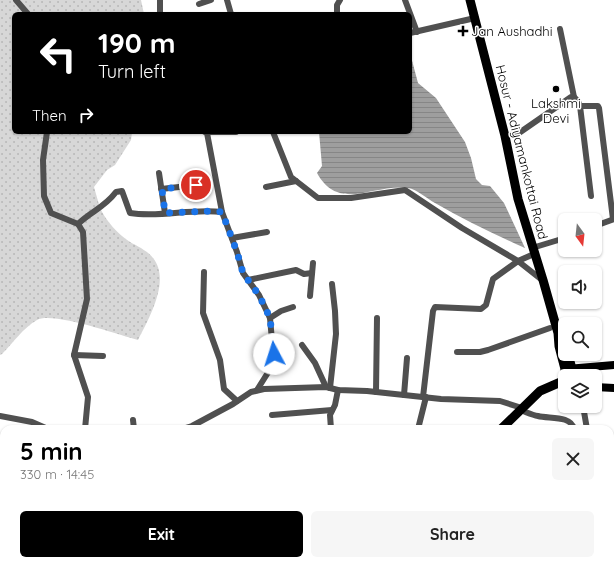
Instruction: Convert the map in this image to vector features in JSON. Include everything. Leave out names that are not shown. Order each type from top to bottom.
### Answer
[{"type":"highway","name":"Hosur - Adiyamankottai Road","points":[[470,0],[505,136],[518,199],[558,333]]},
{"type":"highway","points":[[505,425],[540,391],[558,384]]},
{"type":"main road","points":[[585,369],[614,365]]},
{"type":"main road","points":[[602,387],[614,388]]},
{"type":"street","points":[[16,0],[26,12]]},
{"type":"street","points":[[160,0],[160,12]]},
{"type":"street","points":[[199,4],[211,0]]},
{"type":"street","points":[[228,0],[231,12]]},
{"type":"street","points":[[337,12],[337,5],[340,0]]},
{"type":"street","points":[[405,0],[410,12]]},
{"type":"street","points":[[412,33],[475,18]]},
{"type":"street","points":[[412,19],[417,32]]},
{"type":"street","points":[[560,28],[574,97],[580,106],[592,196]]},
{"type":"street","points":[[505,136],[519,133],[570,97],[574,97]]},
{"type":"street","points":[[580,106],[595,105],[599,108],[613,219],[602,223]]},
{"type":"street","points":[[47,134],[43,160],[44,196],[51,214],[78,224],[83,232],[87,299],[74,355],[88,397],[86,425]]},
{"type":"street","points":[[206,134],[222,212],[243,273],[259,295],[270,318],[274,363],[257,390]]},
{"type":"street","points":[[274,134],[291,177],[318,198],[351,198],[405,190],[462,228],[518,261],[543,280]]},
{"type":"street","points":[[159,173],[165,213]]},
{"type":"street","points":[[266,187],[296,181]]},
{"type":"street","points":[[162,189],[196,185]]},
{"type":"street","points":[[78,224],[85,217],[109,202],[116,192],[122,191],[130,213],[154,215],[165,213],[222,212]]},
{"type":"street","points":[[232,238],[267,232]]},
{"type":"street","points":[[419,425],[424,397],[433,311],[435,307],[481,309],[486,305],[493,279],[533,251],[558,241]]},
{"type":"street","points":[[310,296],[313,263]]},
{"type":"street","points":[[248,280],[296,270],[304,274],[312,273]]},
{"type":"street","points":[[204,272],[203,313],[220,360],[224,389],[237,402]]},
{"type":"street","points":[[328,388],[336,334],[332,284]]},
{"type":"street","points":[[270,318],[281,311],[293,307]]},
{"type":"street","points":[[376,392],[377,318]]},
{"type":"street","points":[[457,352],[480,352],[488,350],[550,328]]},
{"type":"street","points":[[302,345],[315,362],[328,388]]},
{"type":"street","points":[[74,355],[103,356]]},
{"type":"street","points":[[404,395],[407,358]]},
{"type":"street","points":[[194,425],[257,390],[328,388],[424,397],[500,401],[538,416],[566,420],[571,422],[572,425]]},
{"type":"street","points":[[331,425],[330,415],[335,405],[338,390]]},
{"type":"street","points":[[272,415],[332,410]]},
{"type":"street","points":[[585,413],[586,425]]},
{"type":"street","points":[[0,416],[32,422],[39,425]]},
{"type":"street","points":[[133,420],[134,425]]},
{"type":"shaded area","points":[[0,0],[141,0],[144,12],[12,12],[12,134],[132,134],[131,140],[115,165],[107,170],[94,187],[100,208],[109,222],[126,239],[148,253],[158,267],[160,277],[159,288],[148,321],[138,340],[71,321],[45,318],[37,320],[27,327],[0,355]]},
{"type":"shaded area","points":[[412,60],[418,83],[436,98],[465,142],[476,179],[482,185],[490,186],[504,203],[525,248],[457,215],[418,192],[408,188],[383,189],[358,194],[336,192],[326,185],[317,173],[322,166],[319,134],[412,134]]},
{"type":"place","name":"Jan Aushadhi","points":[[463,31]]},
{"type":"place","name":"Lakshmi Devi","points":[[556,89]]},
{"type":"route","points":[[196,185],[162,189],[165,213],[222,212],[243,273],[259,295],[270,318],[274,354]]}]
